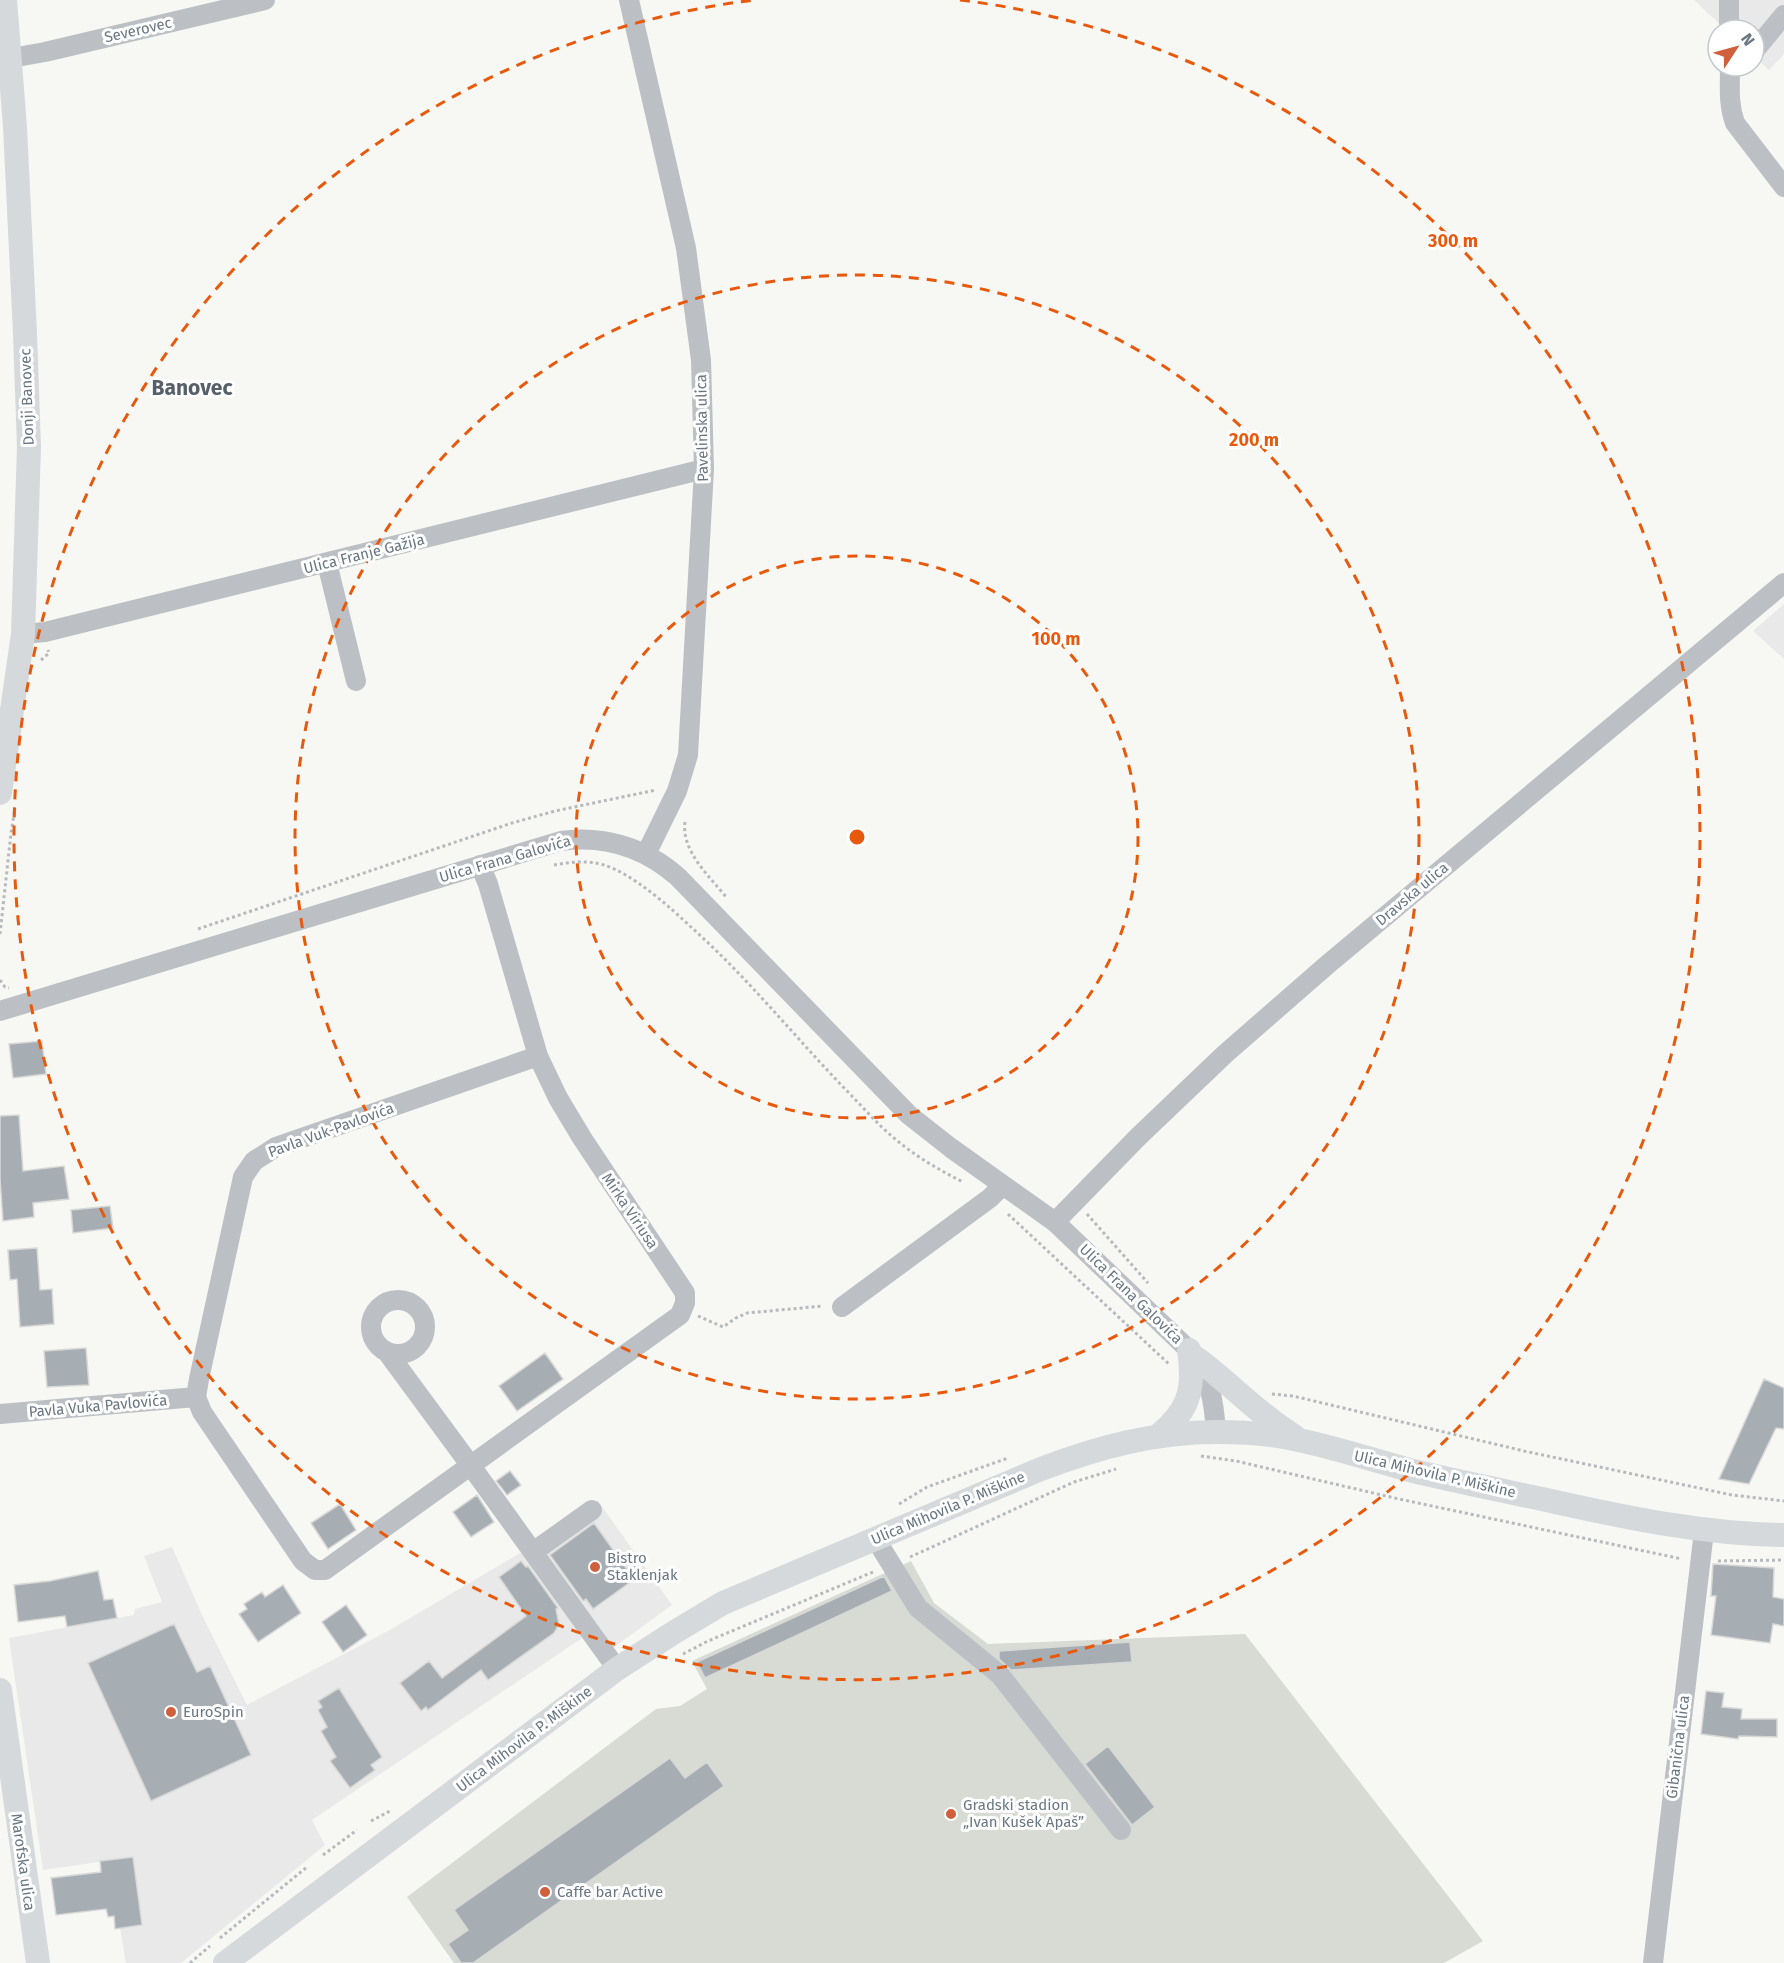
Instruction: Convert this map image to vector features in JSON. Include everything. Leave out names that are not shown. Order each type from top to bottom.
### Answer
[{"type":"main road","name":"Donji Banovec","points":[[5,0],[25,334],[29,447],[23,634],[8,797]]},
{"type":"main road","points":[[1193,1354],[1276,1425],[1301,1440]]},
{"type":"main road","points":[[1159,1436],[1178,1418],[1187,1402],[1193,1354]]},
{"type":"main road","name":"Ulica Mihovila P. Miškine","points":[[225,1963],[617,1669],[723,1603],[1086,1452],[1159,1436],[1216,1432],[1254,1434],[1301,1440],[1414,1471],[1599,1512],[1704,1531],[1784,1535]]},
{"type":"main road","name":"Marofska ulica","points":[[0,1690],[38,1963]]},
{"type":"street","name":"Severovec","points":[[10,58],[45,52],[265,0]]},
{"type":"street","name":"Pavelinska ulica","points":[[629,0],[686,248],[700,360],[704,469],[688,755],[677,791],[646,854]]},
{"type":"street","points":[[1729,0],[1729,18]]},
{"type":"street","points":[[1766,37],[1784,15]]},
{"type":"street","points":[[1732,78],[1729,96],[1730,111],[1735,123],[1784,187]]},
{"type":"street","name":"Ulica Franje Gažija","points":[[23,634],[45,632],[704,469]]},
{"type":"street","points":[[327,563],[356,681]]},
{"type":"street","name":"Dravska ulica","points":[[1055,1222],[1225,1053],[1327,964],[1784,583]]},
{"type":"street","name":"Ulica Frana Galovića","points":[[0,1011],[561,841],[574,839],[613,842],[646,854],[663,864],[678,877],[909,1115],[944,1143],[1055,1222],[1193,1354],[1210,1386],[1216,1432]]},
{"type":"street","name":"Mirka Viriusa","points":[[196,1397],[202,1412],[303,1561],[315,1570],[325,1569],[681,1315],[685,1293],[582,1138],[558,1098],[538,1056],[488,884],[480,865]]},
{"type":"street","name":"Pavla Vuk-Pavlovića","points":[[196,1397],[243,1177],[255,1161],[276,1147],[538,1056]]},
{"type":"street","points":[[842,1307],[990,1198],[1003,1185]]},
{"type":"street","points":[[387,1352],[617,1669]]},
{"type":"street","name":"Pavla Vuka Pavlovića","points":[[0,1414],[196,1397]]},
{"type":"street","points":[[533,1552],[592,1509]]},
{"type":"street","name":"Gibanična ulica","points":[[1653,1963],[1704,1531]]},
{"type":"street","points":[[875,1538],[918,1608],[1000,1675],[1121,1830]]},
{"type":"path","points":[[198,929],[512,823],[555,811],[664,788]]},
{"type":"path","points":[[0,934],[11,833],[8,797]]},
{"type":"path","points":[[685,820],[684,836],[694,856],[730,902]]},
{"type":"path","points":[[551,865],[588,862],[604,865],[622,873],[671,908],[716,949],[825,1068],[893,1137],[934,1166],[963,1182]]},
{"type":"path","points":[[0,980],[5,987],[14,989]]},
{"type":"path","points":[[1005,1211],[1159,1352],[1173,1368]]},
{"type":"path","points":[[695,1314],[723,1327],[747,1313],[828,1306],[842,1307]]},
{"type":"path","points":[[1247,1399],[1256,1389],[1293,1396],[1524,1451],[1732,1494],[1784,1502]]},
{"type":"path","points":[[1198,1455],[1236,1461],[1537,1530],[1684,1560],[1784,1560]]},
{"type":"path","points":[[894,1509],[909,1496],[927,1487],[1012,1456]]},
{"type":"path","points":[[676,1658],[708,1641],[891,1565],[1074,1482],[1121,1467]]},
{"type":"path","points":[[371,1821],[395,1809]]},
{"type":"path","points":[[323,1855],[357,1830]]},
{"type":"path","points":[[190,1963],[307,1867]]},
{"type":"shaded area","points":[[1694,0],[1784,0],[1784,54],[1769,70],[1766,67],[1766,18],[1713,18]]},
{"type":"shaded area","points":[[1784,604],[1784,659],[1753,631]]},
{"type":"shaded area","points":[[598,1501],[672,1605],[610,1650],[535,1546]]},
{"type":"shaded area","points":[[172,1547],[202,1615],[247,1705],[388,1631],[522,1552],[582,1638],[312,1820],[325,1845],[181,1963],[126,1963],[120,1928],[142,1925],[133,1857],[43,1870],[9,1638],[134,1615],[135,1609],[162,1602],[144,1556]]},
{"type":"shaded area","name":"Gradski stadion „Ivan Kušek Apaš”","points":[[911,1561],[934,1603],[988,1644],[1245,1634],[1483,1941],[1444,1963],[454,1963],[407,1897],[656,1709],[680,1706],[707,1689],[692,1661]]},
{"type":"building","points":[[42,1041],[46,1074],[13,1078],[9,1044]]},
{"type":"building","points":[[19,1115],[23,1171],[64,1166],[69,1199],[33,1203],[34,1217],[3,1221],[0,1116]]},
{"type":"building","points":[[110,1206],[113,1228],[73,1233],[71,1210]]},
{"type":"building","points":[[37,1248],[40,1290],[52,1289],[54,1324],[20,1327],[17,1279],[10,1280],[8,1250]]},
{"type":"building","points":[[86,1348],[89,1385],[47,1387],[44,1351]]},
{"type":"building","points":[[545,1353],[563,1379],[517,1411],[499,1386]]},
{"type":"building","points":[[1764,1379],[1784,1388],[1784,1429],[1776,1428],[1749,1484],[1719,1479]]},
{"type":"building","points":[[510,1471],[521,1485],[507,1495],[496,1481]]},
{"type":"building","points":[[477,1495],[494,1522],[471,1537],[453,1512]]},
{"type":"building","points":[[340,1504],[356,1530],[328,1549],[311,1523]]},
{"type":"building","points":[[594,1523],[626,1568],[635,1562],[643,1573],[593,1609],[586,1599],[583,1601],[550,1555]]},
{"type":"building","points":[[521,1561],[526,1567],[528,1566],[558,1608],[556,1609],[559,1624],[554,1633],[488,1680],[481,1670],[428,1710],[426,1707],[421,1711],[400,1683],[429,1661],[442,1678],[526,1616],[499,1577]]},
{"type":"building","points":[[1713,1564],[1774,1568],[1773,1597],[1784,1599],[1784,1626],[1773,1624],[1770,1643],[1711,1635],[1716,1596],[1711,1596]]},
{"type":"building","points":[[98,1571],[104,1600],[113,1599],[117,1618],[67,1627],[65,1616],[18,1622],[14,1585],[50,1581]]},
{"type":"building","points":[[884,1576],[892,1591],[705,1678],[697,1662]]},
{"type":"building","points":[[283,1585],[301,1613],[258,1642],[239,1614],[247,1609],[244,1604],[262,1592],[265,1597]]},
{"type":"building","points":[[346,1605],[367,1635],[343,1652],[322,1622]]},
{"type":"building","name":"EuroSpin","points":[[174,1624],[197,1672],[210,1666],[251,1755],[151,1801],[88,1663]]},
{"type":"building","points":[[1130,1642],[1132,1662],[1011,1670],[999,1659],[999,1651]]},
{"type":"building","points":[[339,1688],[382,1757],[371,1765],[375,1770],[350,1788],[330,1761],[336,1757],[321,1731],[327,1727],[318,1710],[322,1707],[318,1701]]},
{"type":"building","points":[[1706,1691],[1724,1693],[1722,1707],[1742,1709],[1741,1719],[1777,1719],[1777,1737],[1739,1736],[1738,1739],[1701,1734]]},
{"type":"building","points":[[1108,1746],[1155,1807],[1132,1825],[1085,1764]]},
{"type":"building","points":[[670,1758],[685,1778],[707,1762],[724,1786],[473,1963],[461,1963],[448,1944],[468,1930],[454,1910]]},
{"type":"building","points":[[133,1857],[142,1925],[115,1929],[114,1916],[108,1917],[106,1909],[56,1915],[51,1878],[101,1872],[100,1861]]},
{"type":"place","name":"Bistro Staklenjak","points":[[595,1567]]},
{"type":"place","name":"EuroSpin","points":[[171,1712]]},
{"type":"place","name":"Gradski stadion „Ivan Kušek Apaš”","points":[[951,1814]]},
{"type":"place","name":"Caffe bar Active","points":[[545,1892]]},
{"type":"district","name":"Banovec","points":[[192,388]]}]
